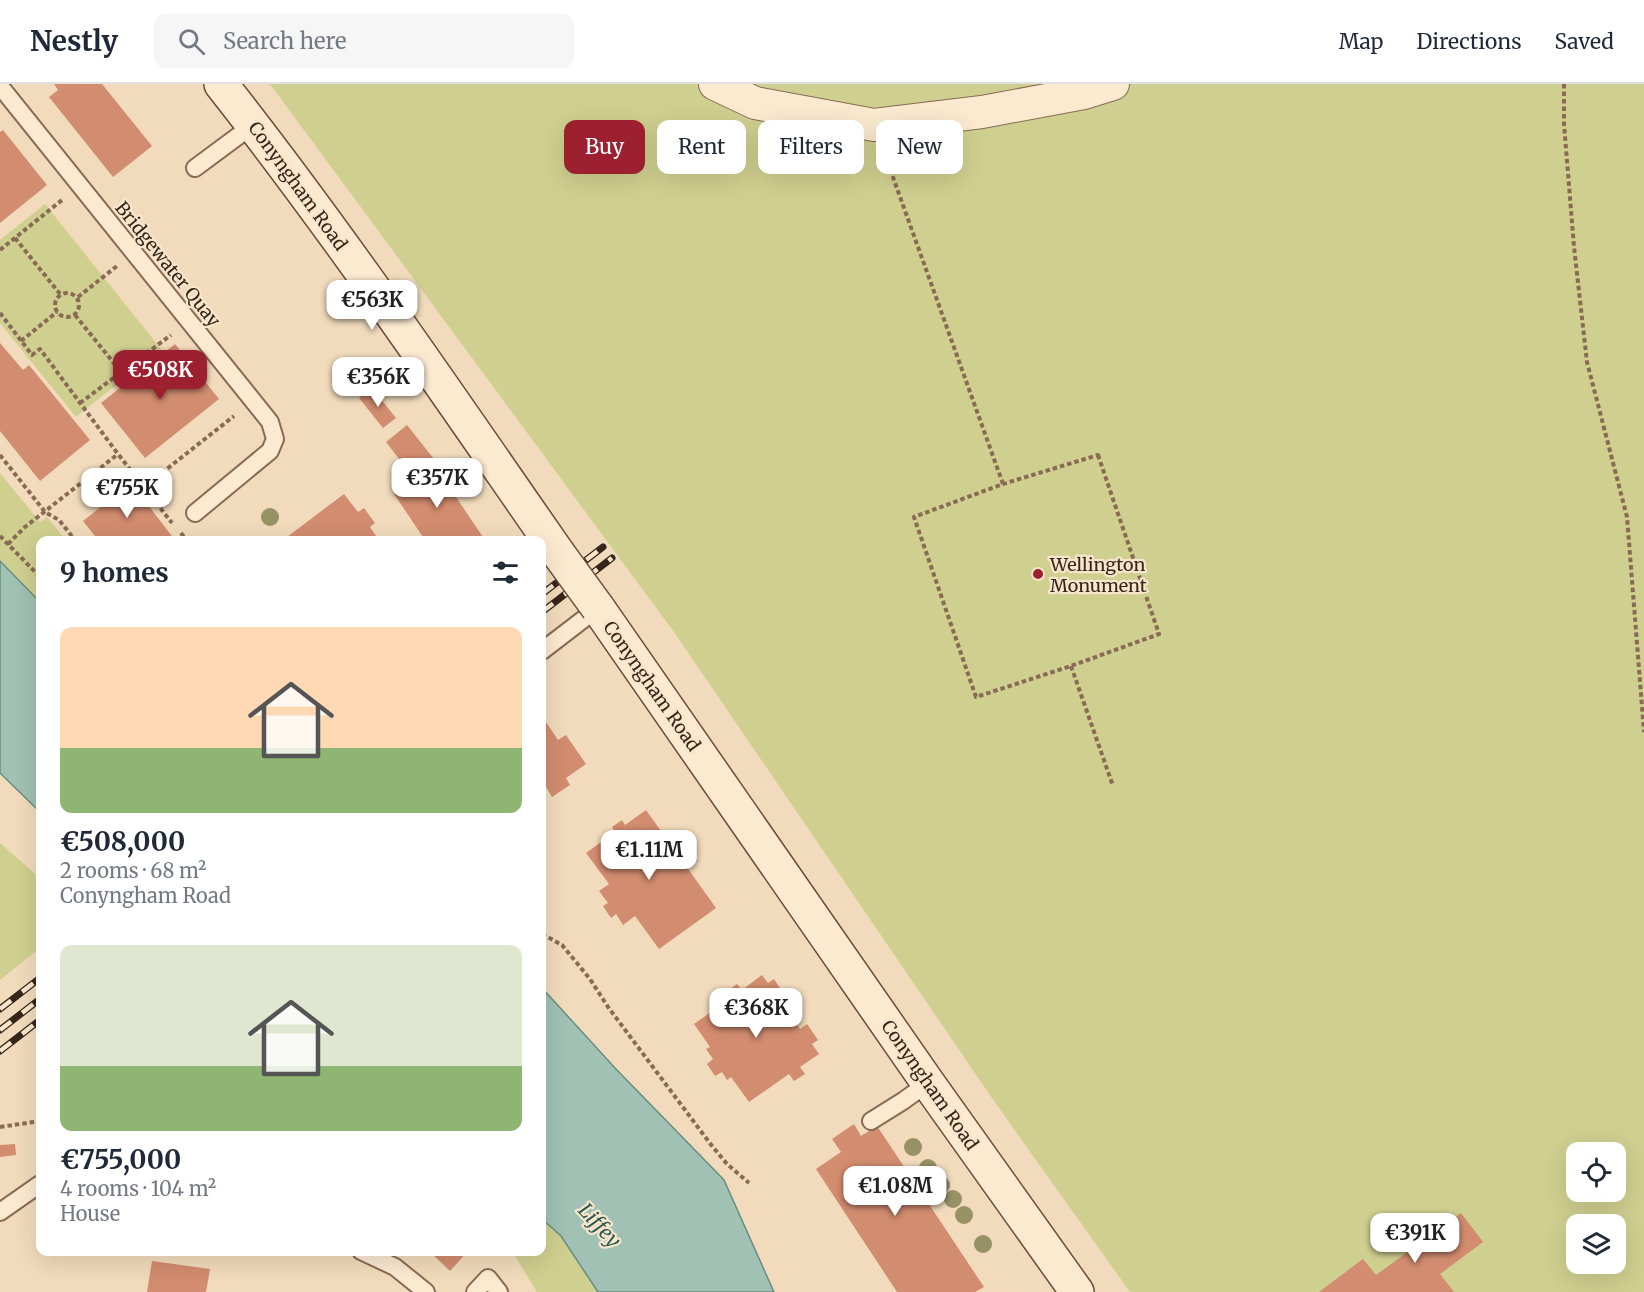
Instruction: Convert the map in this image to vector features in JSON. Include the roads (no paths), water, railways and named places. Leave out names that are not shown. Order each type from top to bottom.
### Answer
[{"type":"main road","name":"Conyngham Road","points":[[221,84],[254,125],[375,291],[1075,1292]]},
{"type":"street","points":[[716,84],[755,103],[874,124],[982,112],[1084,93],[1113,84]]},
{"type":"lane","name":"Bridgewater Quay","points":[[0,86],[270,422],[275,439],[270,451],[195,513]]},
{"type":"lane","points":[[195,168],[254,125]]},
{"type":"lane","points":[[546,648],[598,608]]},
{"type":"lane","points":[[871,1121],[928,1083]]},
{"type":"lane","points":[[0,1212],[36,1187]]},
{"type":"lane","points":[[372,1256],[395,1267],[426,1292]]},
{"type":"lane","points":[[475,1292],[488,1278],[499,1292]]},
{"type":"water","points":[[0,561],[36,598],[36,808],[0,773]]},
{"type":"water","name":"Liffey","points":[[546,992],[615,1068],[724,1180],[774,1292],[598,1292],[561,1236],[546,1223]]},
{"type":"railway","points":[[546,591],[603,547]]},
{"type":"railway","points":[[546,609],[612,558]]},
{"type":"railway","points":[[0,1009],[36,981]]},
{"type":"railway","points":[[0,1030],[36,1002]]},
{"type":"railway","points":[[0,1051],[36,1023]]},
{"type":"place","name":"Wellington Monument","points":[[1038,574]]}]
